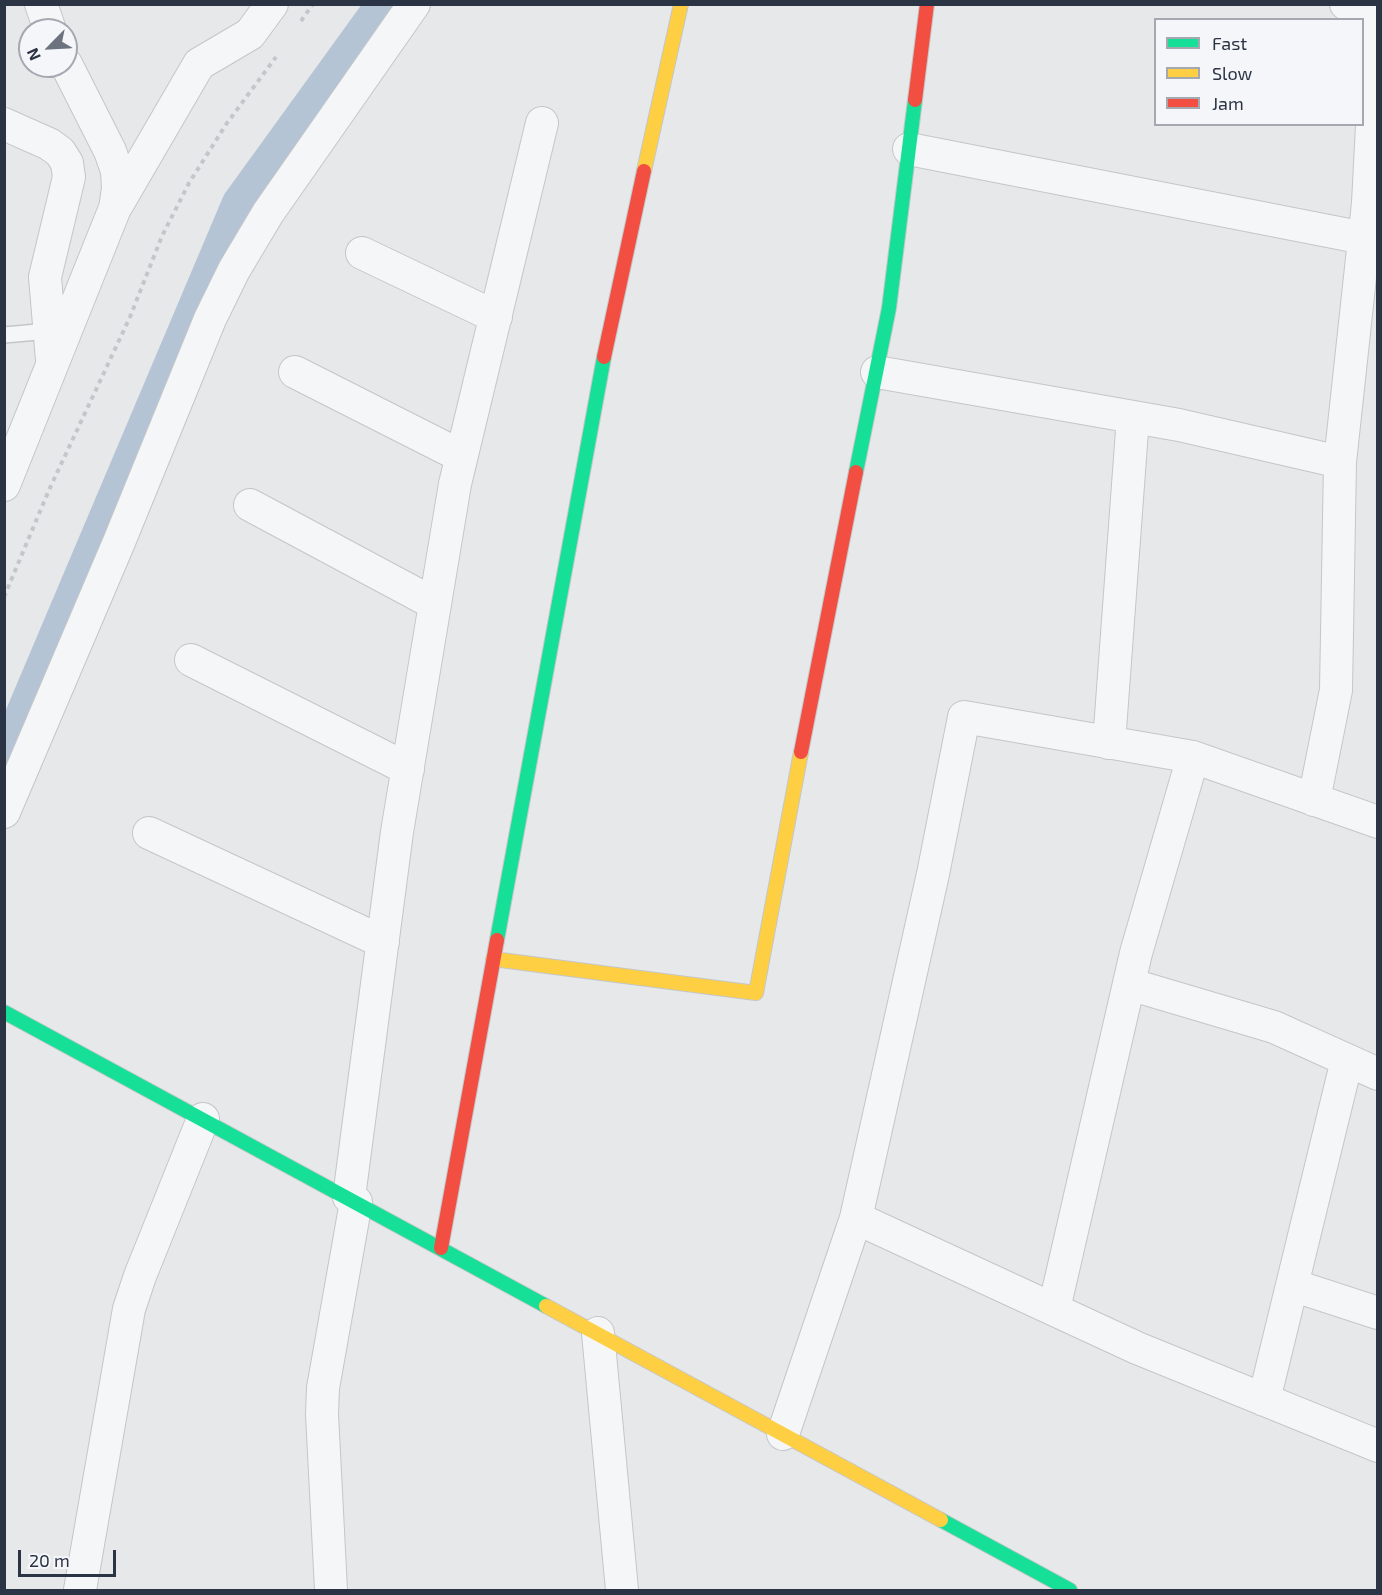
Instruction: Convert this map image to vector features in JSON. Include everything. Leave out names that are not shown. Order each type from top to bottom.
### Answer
[{"type":"street","points":[[4,485],[115,208],[199,64],[250,34],[272,4]]},
{"type":"street","points":[[4,812],[115,553],[210,319],[234,270],[268,213],[414,4]]},
{"type":"street","points":[[441,1248],[606,346],[681,4]]},
{"type":"street","points":[[493,959],[756,993],[816,672],[889,308],[927,4]]},
{"type":"street","points":[[1314,800],[1336,690],[1340,462],[1368,203],[1377,9],[1346,4]]},
{"type":"street","points":[[73,78],[110,151],[117,171],[118,189],[115,208]]},
{"type":"street","points":[[332,1590],[322,1414],[323,1388],[352,1200],[383,942],[408,769],[455,484],[542,123]]},
{"type":"street","points":[[4,124],[49,144],[60,152],[67,163],[69,177],[45,277],[52,364]]},
{"type":"street","points":[[909,149],[1364,238]]},
{"type":"street","points":[[362,253],[496,318]]},
{"type":"street","points":[[295,372],[461,456]]},
{"type":"street","points":[[877,372],[1179,425],[1340,462]]},
{"type":"street","points":[[1109,742],[1133,417]]},
{"type":"street","points":[[250,505],[435,604]]},
{"type":"street","points":[[190,660],[408,769]]},
{"type":"street","points":[[783,1434],[856,1218],[933,874],[964,717],[1193,758],[1377,822]]},
{"type":"street","points":[[1054,1309],[1136,953],[1193,758]]},
{"type":"street","points":[[149,833],[383,942]]},
{"type":"street","points":[[1129,984],[1274,1027],[1377,1074]]},
{"type":"street","points":[[4,1012],[1070,1590]]},
{"type":"street","points":[[1264,1400],[1347,1060]]},
{"type":"street","points":[[80,1590],[129,1309],[203,1119]]},
{"type":"street","points":[[856,1218],[1137,1348],[1377,1446]]},
{"type":"street","points":[[1292,1285],[1377,1313]]},
{"type":"street","points":[[598,1333],[622,1590]]},
{"type":"lane","points":[[4,335],[49,331]]},
{"type":"path","points":[[300,23],[313,4]]},
{"type":"path","points":[[4,597],[49,490],[130,317],[162,236],[189,183],[227,123],[281,50]]},
{"type":"waterway","points":[[4,758],[239,203],[383,4]]},
{"type":"traffic: fast","points":[[856,472],[889,308],[915,100]]},
{"type":"traffic: fast","points":[[497,940],[604,357]]},
{"type":"traffic: fast","points":[[4,1012],[546,1306]]},
{"type":"traffic: fast","points":[[941,1520],[1070,1590]]},
{"type":"traffic: slow","points":[[644,171],[681,4]]},
{"type":"traffic: slow","points":[[493,959],[756,993],[801,752]]},
{"type":"traffic: slow","points":[[546,1306],[941,1520]]},
{"type":"traffic: jam","points":[[915,100],[927,4]]},
{"type":"traffic: jam","points":[[604,357],[644,171]]},
{"type":"traffic: jam","points":[[801,752],[856,472]]},
{"type":"traffic: jam","points":[[441,1248],[497,940]]}]
